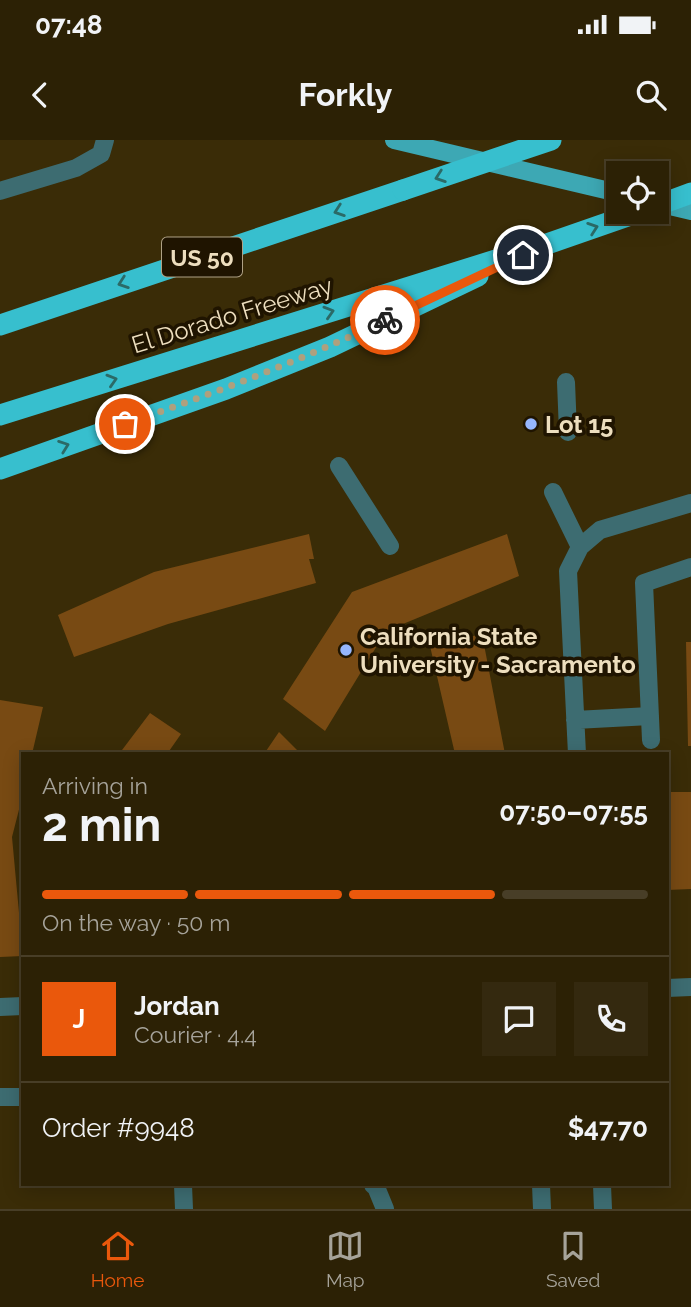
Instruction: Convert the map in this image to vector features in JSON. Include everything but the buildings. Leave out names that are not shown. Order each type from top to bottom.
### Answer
[{"type":"highway","name":"US 50","points":[[0,325],[551,140]]},
{"type":"highway","points":[[669,200],[691,194]]},
{"type":"highway","name":"El Dorado Freeway","points":[[0,415],[606,223]]},
{"type":"highway","points":[[0,469],[226,388],[330,347],[547,244]]},
{"type":"main road","points":[[402,141],[606,190]]},
{"type":"main road","points":[[669,207],[691,211]]},
{"type":"street","points":[[0,191],[76,168],[100,154],[105,140]]},
{"type":"street","points":[[566,382],[568,432]]},
{"type":"street","points":[[339,466],[390,545]]},
{"type":"street","points":[[553,492],[580,547]]},
{"type":"street","points":[[577,752],[568,571],[580,547],[600,530],[691,503]]},
{"type":"street","points":[[651,740],[644,583],[691,566]]},
{"type":"street","points":[[575,720],[650,716]]},
{"type":"street","points":[[669,988],[691,987]]},
{"type":"street","points":[[0,1007],[21,1006]]},
{"type":"street","points":[[0,1097],[21,1097]]},
{"type":"street","points":[[183,1186],[184,1209]]},
{"type":"street","points":[[376,1186],[385,1209]]},
{"type":"street","points":[[541,1186],[542,1209]]},
{"type":"street","points":[[602,1186],[603,1209]]},
{"type":"way so far","points":[[125,424],[330,347],[385,320]]},
{"type":"place","name":"Lot 15","points":[[531,424]]},
{"type":"place","name":"California State University - Sacramento","points":[[346,650]]},
{"type":"route","points":[[385,320],[523,255]]}]
